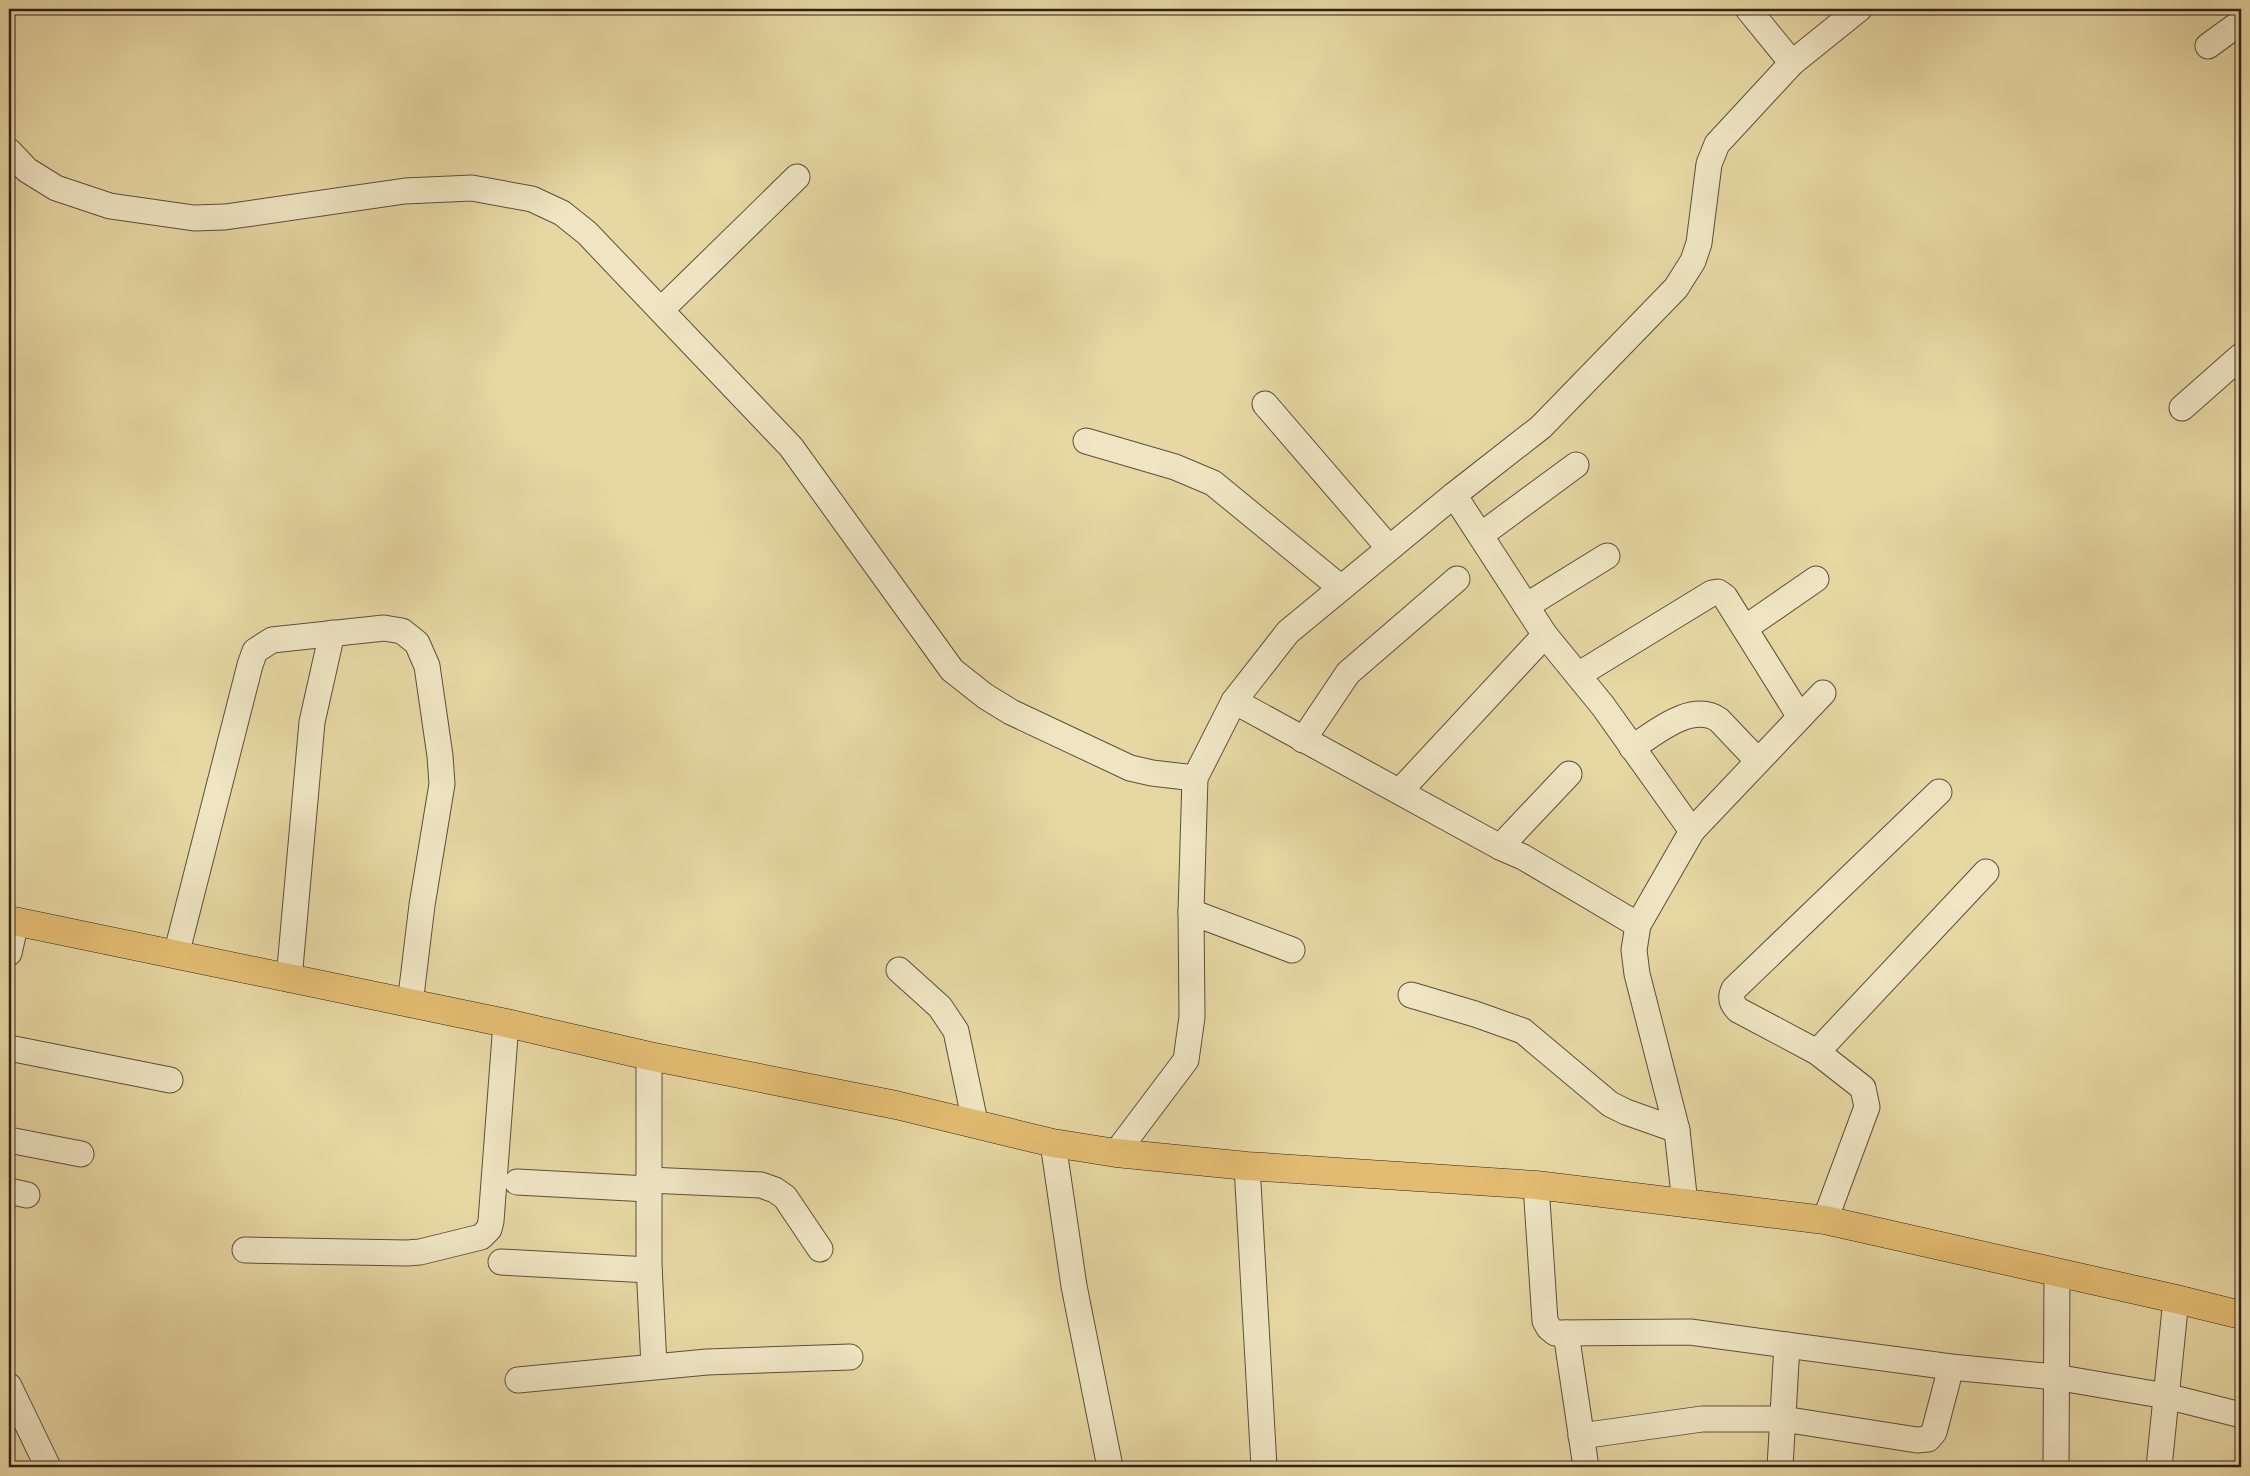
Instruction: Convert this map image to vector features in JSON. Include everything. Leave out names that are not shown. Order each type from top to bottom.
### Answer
[{"type":"main road","points":[[12,921],[506,1023],[649,1056],[975,1122],[1053,1143],[1116,1153],[1247,1166],[1536,1185],[1825,1220],[2241,1315]]},
{"type":"street","points":[[1748,9],[1798,58]]},
{"type":"street","points":[[1769,9],[1798,58]]},
{"type":"street","points":[[1116,1153],[1186,1060],[1192,1017],[1191,912],[1195,778],[1234,701],[1288,632],[1454,495],[1541,427],[1676,288],[1693,261],[1699,243],[1709,164],[1715,150],[1798,58],[1859,9]]},
{"type":"street","points":[[2208,46],[2241,22]]},
{"type":"street","points":[[9,151],[27,170],[56,188],[110,206],[194,218],[225,217],[405,191],[472,188],[532,199],[562,214],[587,233],[791,447],[952,670],[985,696],[1011,712],[1130,768],[1152,773],[1195,778]]},
{"type":"street","points":[[661,310],[797,176]]},
{"type":"street","points":[[2182,408],[2241,356]]},
{"type":"street","points":[[1265,404],[1389,548]]},
{"type":"street","points":[[1086,441],[1175,466],[1213,483],[1341,588]]},
{"type":"street","points":[[1481,535],[1576,465]]},
{"type":"street","points":[[1454,495],[1545,636],[1603,706],[1692,831]]},
{"type":"street","points":[[1526,606],[1608,556]]},
{"type":"street","points":[[1303,740],[1352,668],[1457,579]]},
{"type":"street","points":[[1745,628],[1816,579]]},
{"type":"street","points":[[1578,675],[1712,592],[1718,592],[1725,597],[1800,717]]},
{"type":"street","points":[[176,955],[250,666],[256,651],[272,640],[384,628],[402,632],[416,643],[427,666],[440,756],[442,784],[422,905],[410,1004]]},
{"type":"street","points":[[289,979],[312,722],[332,633]]},
{"type":"street","points":[[1400,791],[1545,636]]},
{"type":"street","points":[[1685,1204],[1677,1130],[1637,974],[1634,950],[1638,926],[1692,831],[1823,693]]},
{"type":"street","points":[[1234,701],[1500,847],[1523,857],[1638,926]]},
{"type":"street","points":[[1632,748],[1682,716],[1711,716],[1720,720],[1758,761]]},
{"type":"street","points":[[1500,847],[1569,774]]},
{"type":"street","points":[[1825,1220],[1867,1106],[1866,1094],[1860,1084],[1817,1052],[1738,1010],[1731,1000],[1734,989],[1939,792]]},
{"type":"street","points":[[1817,1052],[1986,872]]},
{"type":"street","points":[[1191,912],[1292,950]]},
{"type":"street","points":[[9,953],[12,921]]},
{"type":"street","points":[[899,970],[940,1007],[956,1031],[975,1122]]},
{"type":"street","points":[[1412,995],[1475,1014],[1522,1031],[1610,1104],[1626,1112],[1677,1130]]},
{"type":"street","points":[[245,1250],[420,1252],[481,1237],[486,1233],[490,1221],[506,1023]]},
{"type":"street","points":[[9,1048],[170,1080]]},
{"type":"street","points":[[649,1056],[649,1270],[654,1366]]},
{"type":"street","points":[[9,1140],[81,1154]]},
{"type":"street","points":[[1053,1143],[1074,1286],[1110,1467]]},
{"type":"street","points":[[1247,1166],[1264,1467]]},
{"type":"street","points":[[516,1182],[761,1186],[775,1190],[785,1197],[820,1249]]},
{"type":"street","points":[[1536,1185],[1545,1321],[1555,1333],[1690,1332],[1951,1367],[2055,1377],[2166,1396],[2241,1415]]},
{"type":"street","points":[[501,1262],[649,1270]]},
{"type":"street","points":[[2056,1467],[2057,1273]]},
{"type":"street","points":[[2159,1467],[2176,1299]]},
{"type":"street","points":[[1566,1333],[1586,1467]]},
{"type":"street","points":[[1780,1467],[1787,1345]]},
{"type":"street","points":[[518,1380],[707,1362],[850,1357]]},
{"type":"street","points":[[1581,1436],[1702,1419],[1783,1419],[1917,1440],[1928,1439],[1934,1432],[1951,1367]]},
{"type":"street","points":[[9,1386],[48,1467]]}]
